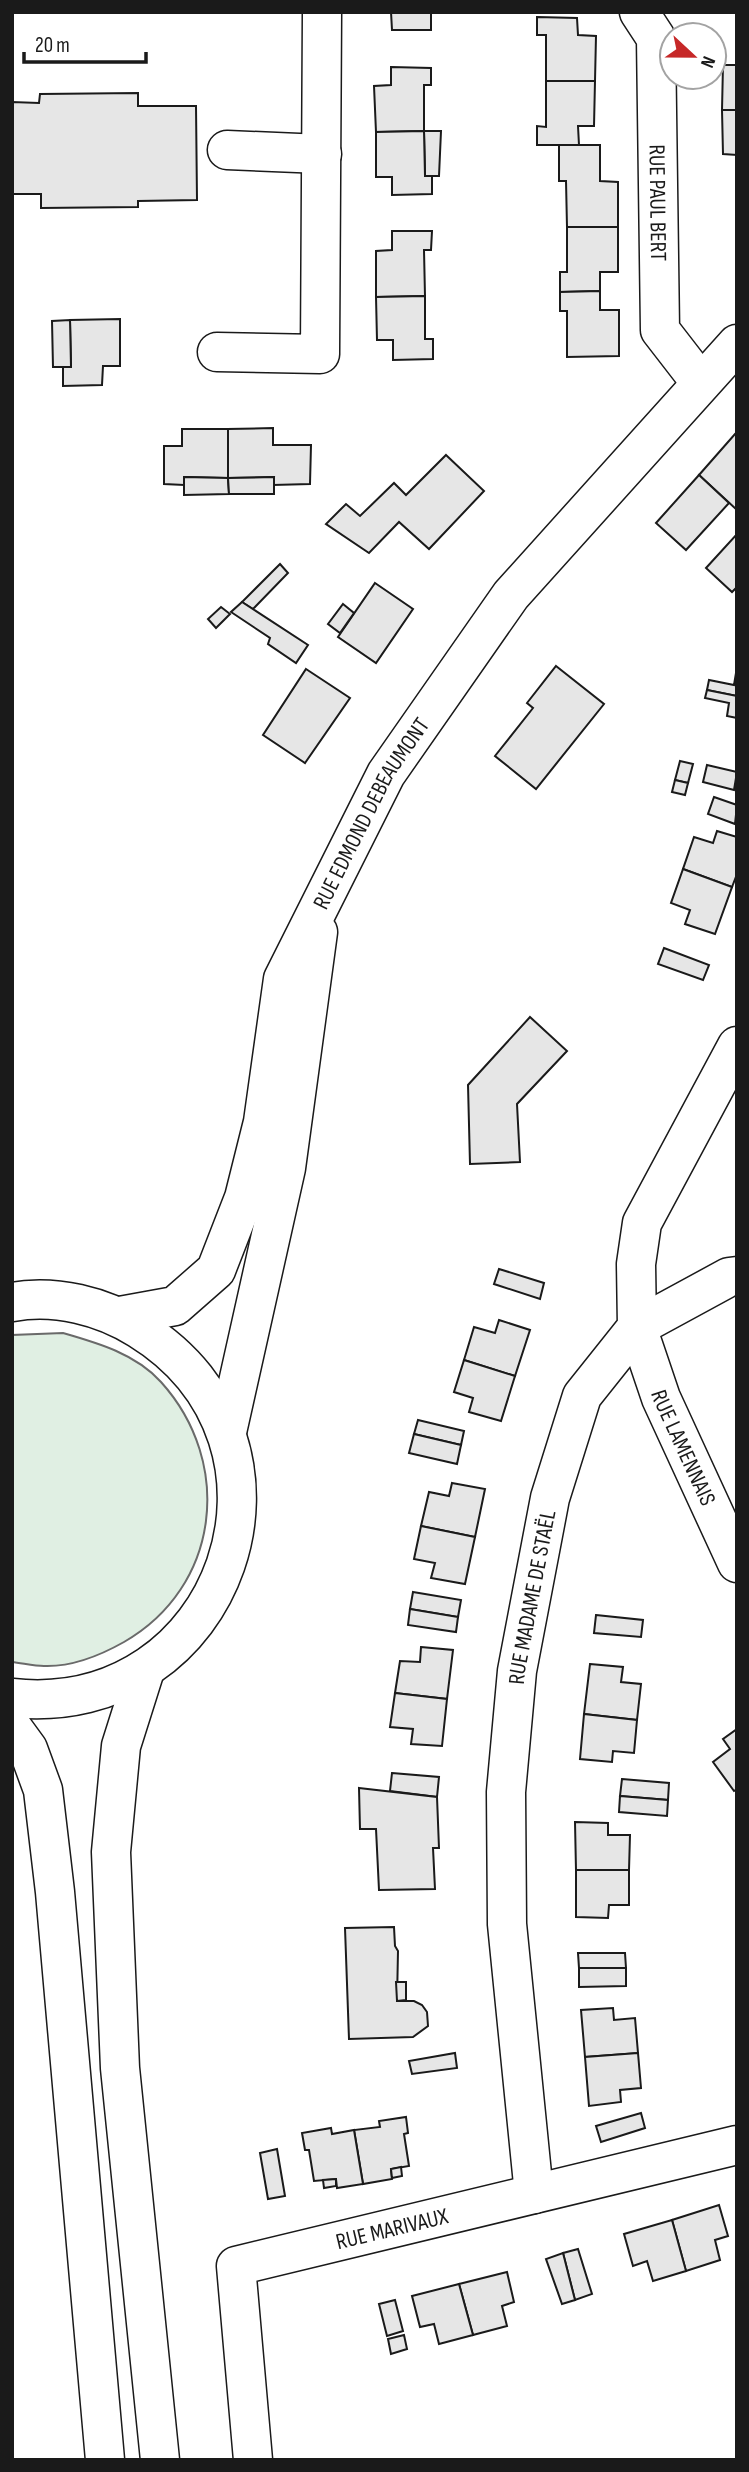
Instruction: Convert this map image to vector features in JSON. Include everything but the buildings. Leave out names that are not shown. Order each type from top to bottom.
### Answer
[{"type":"main road","points":[[218,352],[320,354],[322,12]]},
{"type":"main road","name":"RUE PAUL BERT","points":[[639,12],[656,38],[660,330],[701,383]]},
{"type":"main road","points":[[227,150],[322,154]]},
{"type":"main road","name":"RUE EDMOND DEBEAUMONT","points":[[120,1316],[175,1306],[216,1270],[244,1198],[262,1122],[283,979],[386,775],[511,595],[737,344]]},
{"type":"main road","points":[[227,1432],[286,1168],[322,902]]},
{"type":"main road","points":[[737,1046],[642,1223],[636,1264],[637,1327],[729,1277],[737,1276]]},
{"type":"main road","points":[[12,1302],[26,1299],[74,1302],[120,1316],[165,1345],[202,1384],[227,1432],[239,1485],[235,1539],[217,1590],[187,1635],[145,1670],[97,1692],[43,1701],[12,1698]]},
{"type":"main road","name":"RUE LAMENNAIS","points":[[637,1327],[661,1398],[737,1563]]},
{"type":"main road","name":"RUE MADAME DE STAËL","points":[[534,2194],[507,1924],[506,1792],[517,1671],[550,1498],[582,1396],[637,1327]]},
{"type":"main road","points":[[145,1670],[121,1746],[111,1852],[120,2068],[160,2460]]},
{"type":"main road","points":[[12,1727],[28,1749],[43,1790],[55,1892],[105,2460]]},
{"type":"main road","name":"RUE MARIVAUX","points":[[253,2460],[236,2266],[737,2145]]},
{"type":"green space","points":[[63,1333],[128,1357],[161,1382],[184,1414],[200,1449],[207,1485],[206,1522],[197,1557],[181,1590],[156,1618],[124,1642],[96,1656],[55,1666],[40,1666],[12,1662],[12,1335]]}]
